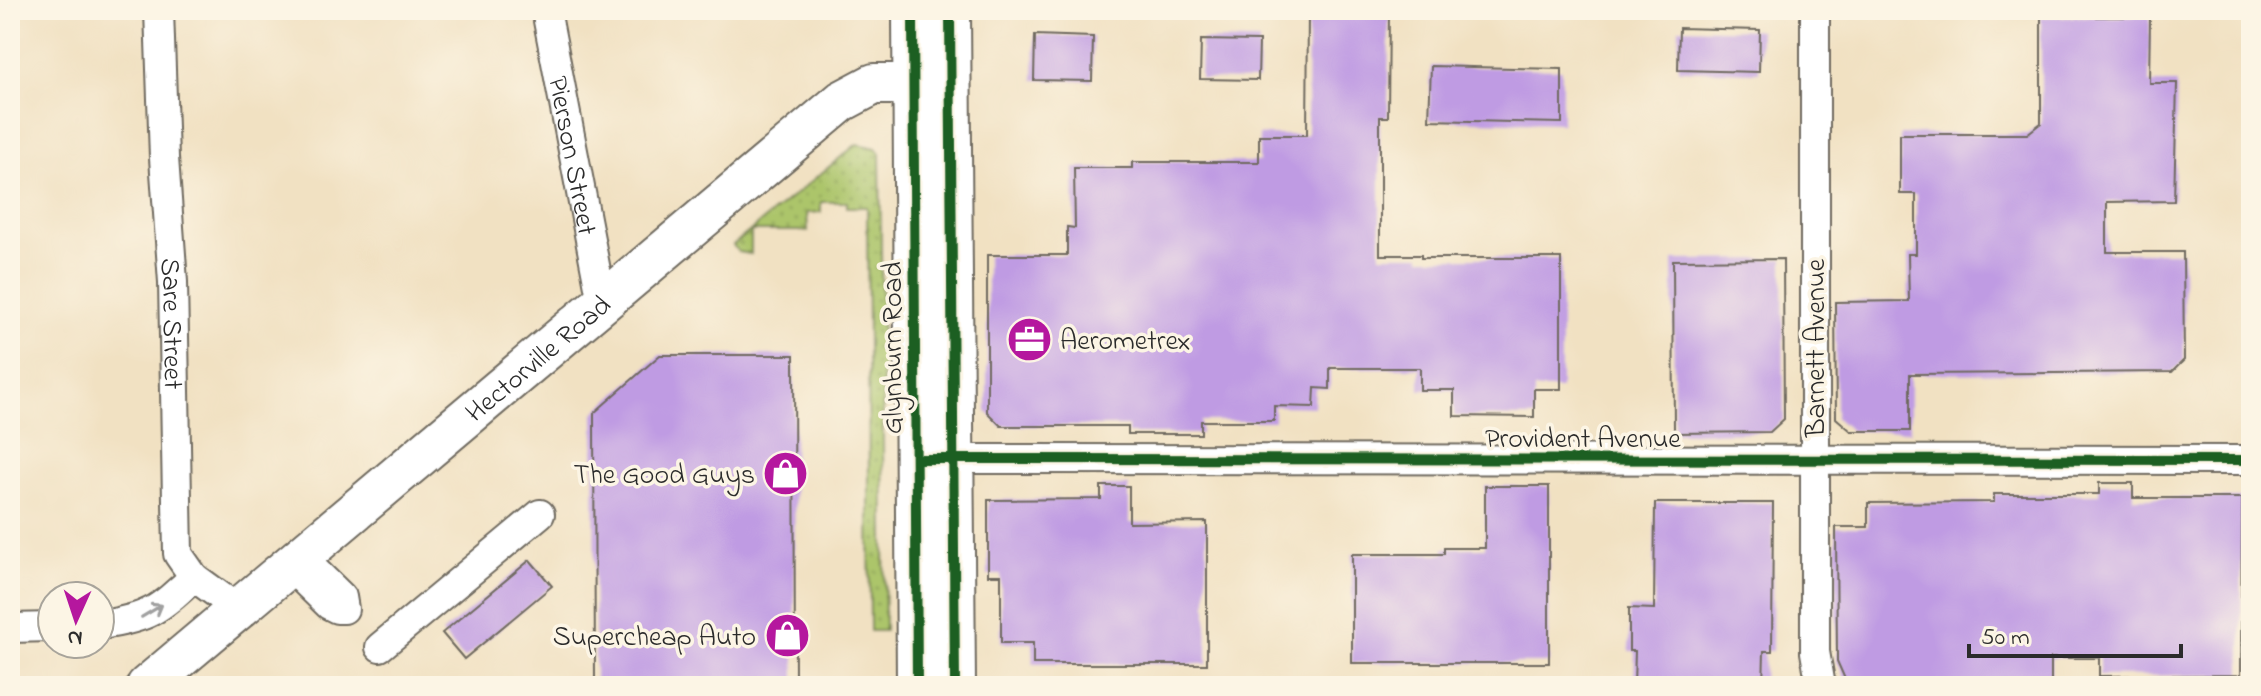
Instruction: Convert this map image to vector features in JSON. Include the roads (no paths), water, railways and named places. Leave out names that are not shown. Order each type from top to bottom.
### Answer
[{"type":"main road","name":"Glynburn Road","points":[[913,10],[932,83]]},
{"type":"main road","name":"Glynburn Road","points":[[917,686],[934,459],[932,83],[950,10]]},
{"type":"main road","name":"Hectorville Road","points":[[148,685],[842,101],[874,84],[932,83]]},
{"type":"main road","name":"Glynburn Road","points":[[934,459],[955,686]]},
{"type":"street","name":"Sare Street","points":[[159,10],[164,158],[173,282],[178,554],[194,577],[238,609]]},
{"type":"street","name":"Pierson Street","points":[[546,10],[602,302]]},
{"type":"street","name":"Barnett Avenue","points":[[1815,10],[1813,461],[1815,652],[1821,686]]},
{"type":"street","name":"Provident Avenue","points":[[934,459],[2251,460]]},
{"type":"street","points":[[380,647],[540,514]]},
{"type":"street","points":[[116,623],[136,620],[152,612],[194,577]]},
{"type":"street","points":[[10,628],[36,627]]},
{"type":"place","name":"Aerometrex","points":[[1029,339]]},
{"type":"place","name":"The Good Guys","points":[[786,473]]},
{"type":"place","name":"Supercheap Auto","points":[[787,635]]}]
